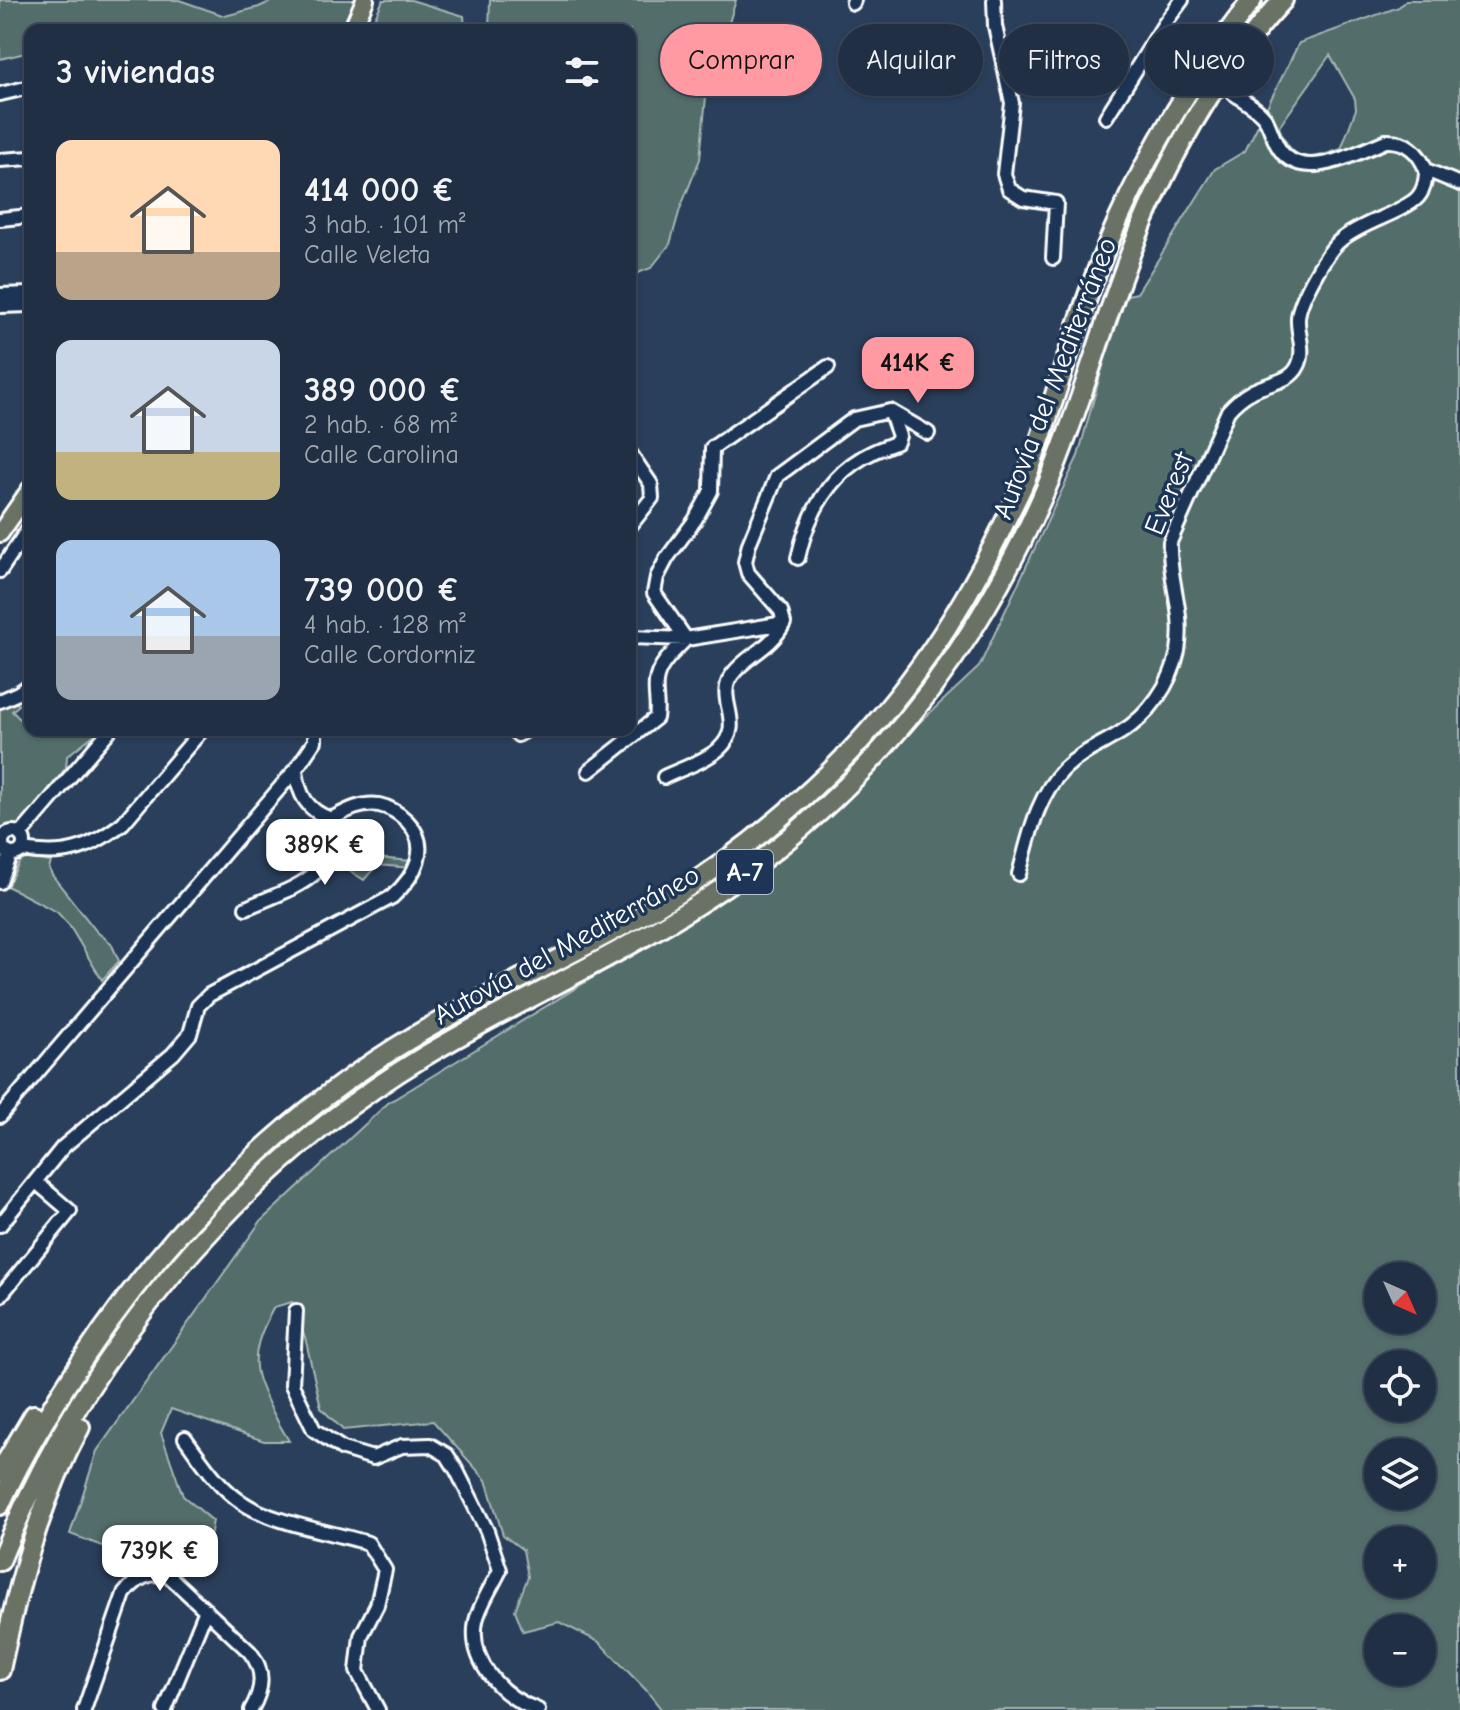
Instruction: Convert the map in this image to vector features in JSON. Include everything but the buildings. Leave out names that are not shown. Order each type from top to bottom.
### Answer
[{"type":"highway","name":"Autovía del Mediterráneo","points":[[0,1505],[57,1400],[128,1296],[189,1221],[261,1151],[363,1069],[413,1037],[497,989],[622,926],[699,880],[759,835],[815,787],[861,739],[926,658],[983,567],[1026,477],[1071,344],[1113,232],[1136,182],[1212,51],[1252,0]]},
{"type":"highway","name":"Autovía del Mediterráneo","points":[[0,1561],[31,1492],[101,1370],[168,1280],[252,1187],[289,1153],[370,1091],[489,1019],[649,933],[753,867],[842,791],[947,670],[997,591],[1049,483],[1123,274],[1166,174],[1199,112],[1231,63],[1283,0]]},
{"type":"highway","points":[[0,1472],[119,1290],[203,1196],[261,1151]]},
{"type":"highway","points":[[0,1670],[24,1565],[41,1515],[71,1445],[121,1357],[212,1229]]},
{"type":"main road","points":[[355,24],[365,0]]},
{"type":"main road","points":[[0,533],[24,499]]},
{"type":"street","points":[[994,0],[995,26],[1012,103],[1004,174],[1009,189],[1023,198],[1056,203],[1053,258]]},
{"type":"street","points":[[1166,24],[1182,0]]},
{"type":"street","points":[[1106,117],[1145,55]]},
{"type":"street","points":[[0,94],[24,88]]},
{"type":"street","points":[[1238,96],[1267,117],[1284,156],[1300,164],[1317,165],[1386,141],[1397,141],[1409,146],[1422,159],[1426,170],[1460,184]]},
{"type":"street","points":[[0,160],[24,158]]},
{"type":"street","name":"Everest","points":[[1019,874],[1035,818],[1043,797],[1054,781],[1087,752],[1138,721],[1162,692],[1172,672],[1180,625],[1179,599],[1169,558],[1170,542],[1228,411],[1240,398],[1253,390],[1286,379],[1298,367],[1302,352],[1297,320],[1300,306],[1330,250],[1371,220],[1413,202],[1426,181],[1426,170]]},
{"type":"street","points":[[0,219],[24,217]]},
{"type":"street","points":[[0,295],[24,294]]},
{"type":"street","points":[[0,306],[24,305]]},
{"type":"street","points":[[686,639],[654,593],[657,577],[667,558],[695,520],[711,491],[712,448],[828,367]]},
{"type":"street","points":[[664,777],[716,751],[727,740],[733,727],[726,695],[728,683],[733,673],[776,638],[784,623],[781,611],[748,573],[745,562],[749,544],[777,476],[854,419],[890,411],[928,433]]},
{"type":"street","points":[[798,558],[804,530],[830,485],[845,469],[874,451],[897,442],[899,436],[890,411]]},
{"type":"street","points":[[636,462],[651,484],[652,498],[636,518]]},
{"type":"street","points":[[11,518],[24,527]]},
{"type":"street","points":[[0,571],[24,537]]},
{"type":"street","points":[[636,637],[686,639],[784,623]]},
{"type":"street","points":[[636,734],[656,718],[656,678],[666,661],[686,639]]},
{"type":"street","points":[[1,700],[24,689]]},
{"type":"street","points":[[21,834],[105,736]]},
{"type":"street","points":[[9,851],[58,855],[92,843],[111,832],[123,823],[197,736]]},
{"type":"street","points":[[0,1116],[296,769],[309,753],[315,736]]},
{"type":"street","points":[[589,771],[633,736]]},
{"type":"street","points":[[296,769],[297,783],[307,803],[313,811],[331,819]]},
{"type":"street","points":[[0,1225],[63,1147],[173,1054],[190,1034],[198,1006],[209,995],[392,897],[406,884],[420,854],[420,841],[405,818],[379,805],[348,809],[331,819]]},
{"type":"street","points":[[246,908],[308,878],[325,865],[334,837],[331,819]]},
{"type":"street","points":[[0,882],[9,851],[25,841],[21,834],[13,831],[6,834],[2,841],[9,851]]},
{"type":"street","points":[[0,1296],[70,1211],[36,1182]]},
{"type":"street","points":[[296,1311],[292,1385],[314,1430],[343,1449],[373,1458],[402,1446],[430,1445],[447,1455],[457,1471],[487,1531],[500,1570],[476,1620],[477,1651],[492,1679],[515,1699],[538,1710]]},
{"type":"street","points":[[185,1438],[218,1482],[242,1503],[269,1517],[368,1543],[385,1570],[377,1605],[361,1636],[357,1671],[378,1710]]},
{"type":"street","points":[[84,1710],[124,1594],[136,1579],[157,1573],[168,1575],[259,1664],[259,1696],[251,1710]]},
{"type":"street","points":[[165,1710],[206,1610]]},
{"type":"green space","points":[[0,0],[179,0],[225,16],[274,0],[359,0],[349,24],[24,24],[24,53],[0,59]]},
{"type":"green space","points":[[383,0],[411,0],[464,16],[465,24],[372,24]]},
{"type":"green space","points":[[490,0],[736,0],[729,24],[660,24],[660,96],[706,96],[700,159],[670,244],[651,268],[636,274],[636,24],[489,24]]},
{"type":"green space","points":[[1406,0],[1460,0],[1460,1710],[662,1710],[599,1642],[559,1622],[523,1631],[515,1610],[528,1577],[523,1550],[503,1535],[486,1480],[433,1421],[343,1430],[321,1408],[305,1337],[292,1302],[274,1307],[260,1336],[256,1359],[257,1375],[264,1394],[289,1441],[264,1441],[171,1409],[161,1433],[183,1496],[213,1521],[205,1563],[132,1584],[116,1551],[70,1534],[97,1451],[261,1221],[388,1103],[749,882],[979,667],[1078,456],[1122,296],[1137,293],[1215,169],[1245,151],[1299,43],[1399,7]],"holes":[[[1330,55],[1355,99],[1356,109],[1341,149],[1319,156],[1303,156],[1290,148],[1279,127]]]},
{"type":"green space","points":[[13,699],[19,705],[12,711],[24,723],[24,736],[92,736],[67,756],[66,768],[18,827],[0,833],[0,709]]},
{"type":"green space","points":[[341,835],[373,848],[375,858],[413,861],[411,868],[377,865],[364,880],[336,862]]},
{"type":"green space","points":[[29,858],[51,862],[49,868],[52,875],[97,932],[111,943],[119,961],[102,980],[69,925],[57,912],[7,886],[20,861]]}]
